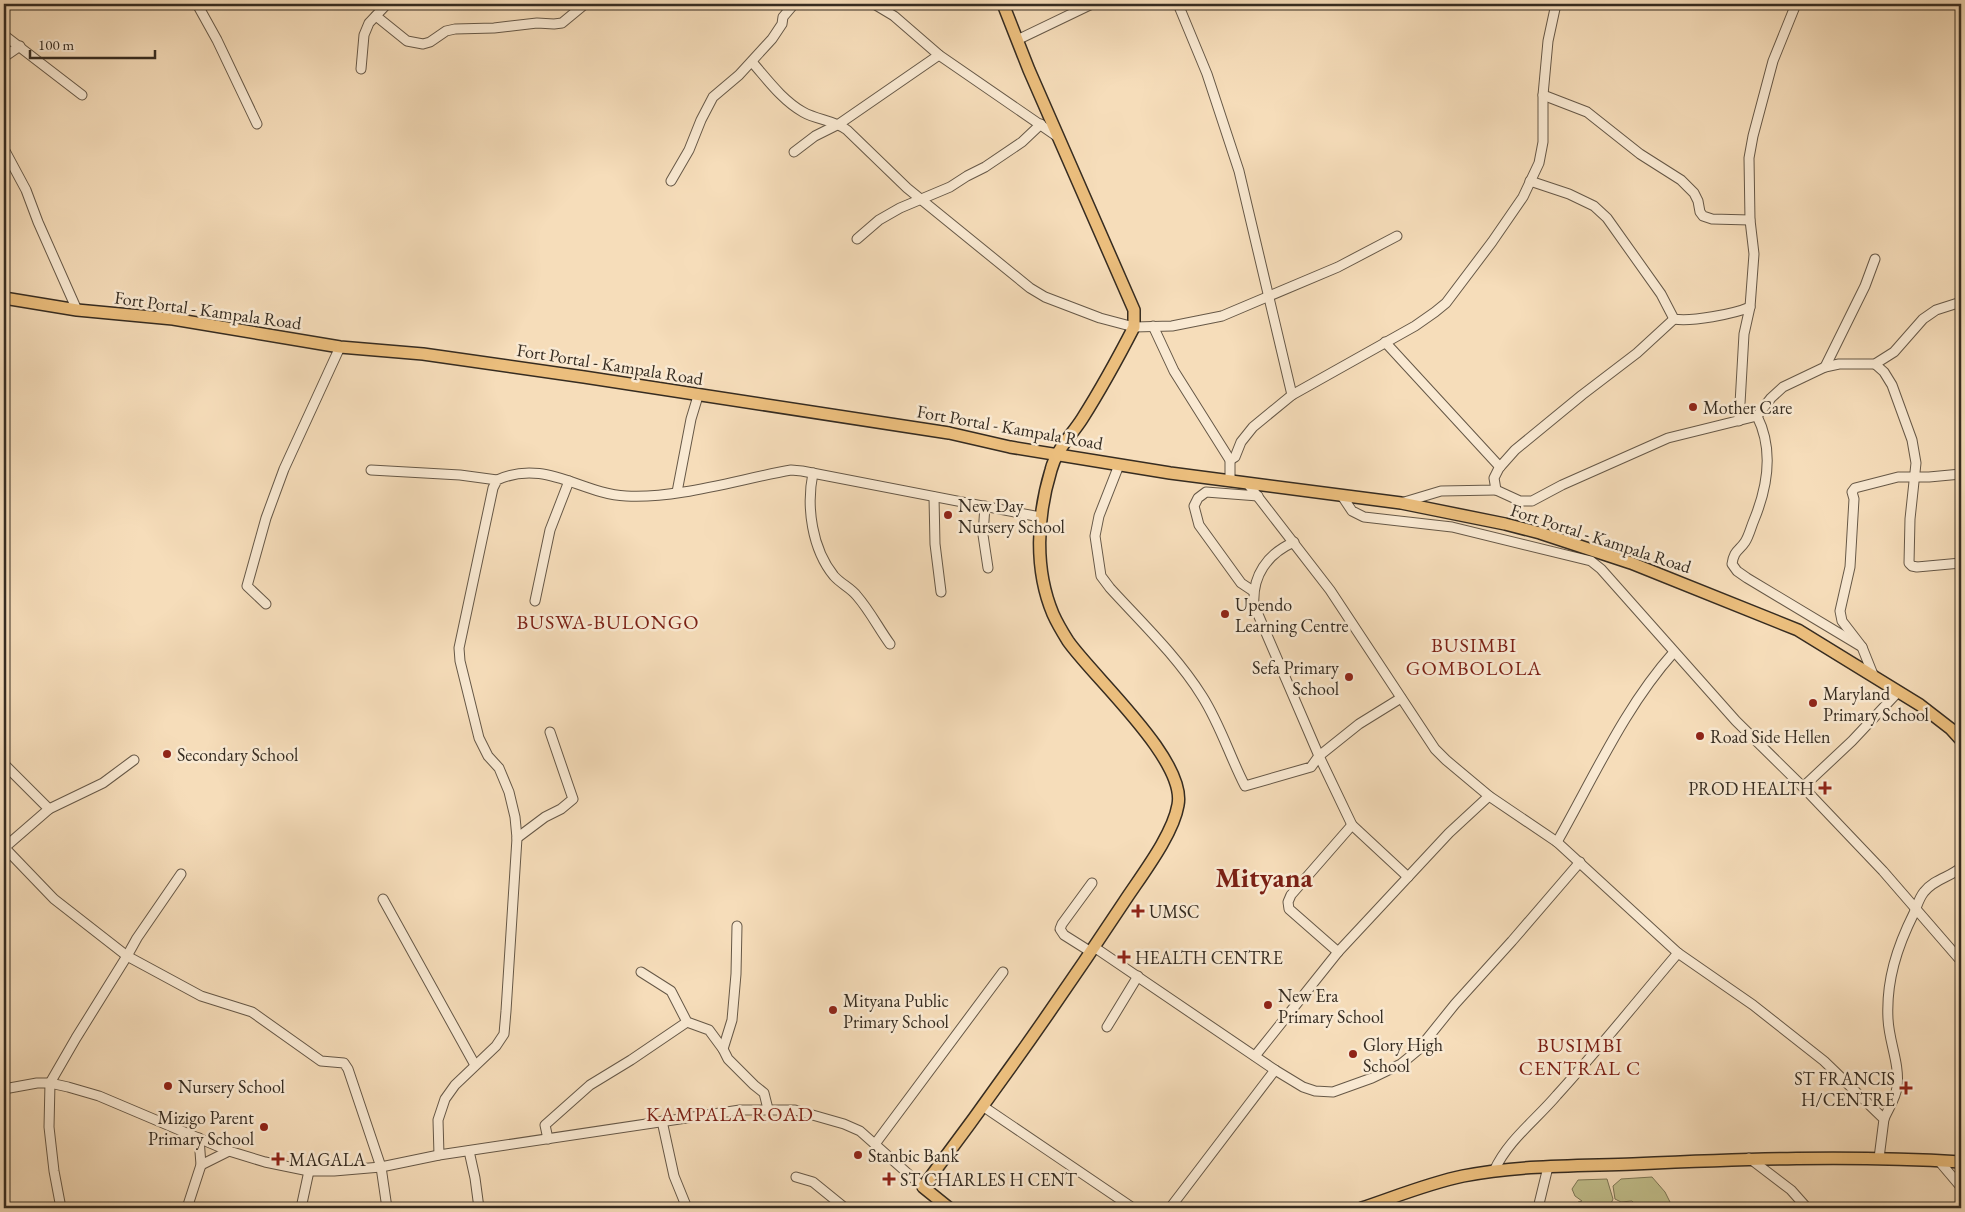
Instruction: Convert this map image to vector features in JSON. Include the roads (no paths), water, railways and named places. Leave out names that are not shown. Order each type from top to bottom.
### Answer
[{"type":"main road","points":[[949,1208],[923,1187],[984,1106],[1093,949],[1160,846],[1179,804],[1178,790],[1172,771],[1136,718],[1068,641],[1053,613],[1044,583],[1039,543],[1040,517],[1056,454],[1080,421],[1134,327],[1134,310],[1003,4]]},
{"type":"main road","name":"Fort Portal - Kampala Road","points":[[4,298],[77,310],[173,319],[340,346],[423,354],[948,433],[1010,447],[1170,474],[1401,503],[1540,533],[1631,563],[1798,630],[1927,711],[1951,729],[1961,740]]},
{"type":"main road","points":[[1362,1208],[1461,1176],[1494,1171],[1749,1158],[1879,1158],[1961,1162]]},
{"type":"street","points":[[197,4],[218,40],[257,124]]},
{"type":"street","points":[[361,69],[364,35],[370,23],[387,4]]},
{"type":"street","points":[[376,16],[407,41],[423,44],[430,42],[446,31],[456,29],[562,23],[585,4]]},
{"type":"street","points":[[671,181],[689,150],[713,97],[752,62],[772,39],[782,24],[783,16],[794,4]]},
{"type":"street","points":[[874,4],[894,16],[939,55],[1060,138]]},
{"type":"street","points":[[1017,40],[1092,4]]},
{"type":"street","points":[[1178,4],[1207,74],[1239,171],[1292,395]]},
{"type":"street","points":[[1230,460],[1236,457],[1242,442],[1253,427],[1292,395],[1415,326],[1446,303],[1492,242],[1523,197],[1539,163],[1543,142],[1543,95],[1548,40],[1556,4]]},
{"type":"street","points":[[1739,421],[1744,334],[1750,307],[1754,254],[1750,220],[1749,158],[1773,60],[1796,4]]},
{"type":"street","points":[[4,35],[82,95]]},
{"type":"street","points":[[4,57],[20,46]]},
{"type":"street","points":[[794,152],[816,136],[839,124],[939,55]]},
{"type":"street","points":[[752,62],[784,97],[814,118],[839,124],[907,188],[1011,273],[1045,297],[1100,318],[1134,327],[1172,326],[1222,316],[1338,267],[1397,236]]},
{"type":"street","points":[[1543,95],[1587,112],[1640,154],[1681,180],[1694,193],[1703,216],[1712,219],[1750,220]]},
{"type":"street","points":[[856,239],[879,220],[921,198],[950,187],[985,167],[1022,142],[1041,124]]},
{"type":"street","points":[[4,149],[26,190],[77,310]]},
{"type":"street","points":[[1530,181],[1580,199],[1594,206],[1607,218],[1661,294],[1674,319]]},
{"type":"street","points":[[1825,367],[1865,286],[1875,259]]},
{"type":"street","points":[[1401,503],[1441,491],[1496,490],[1520,501],[1532,501],[1562,485],[1668,438],[1757,416],[1771,398],[1783,387],[1825,367],[1839,364],[1875,364],[1894,352],[1923,319],[1936,310],[1961,302]]},
{"type":"street","points":[[1496,490],[1494,478],[1500,467],[1530,437],[1582,394],[1637,353],[1674,319],[1700,318],[1739,312],[1750,307]]},
{"type":"street","points":[[1153,326],[1174,371],[1230,460],[1230,481]]},
{"type":"street","points":[[1385,342],[1500,467]]},
{"type":"street","points":[[266,604],[247,586],[263,526],[284,469],[340,346]]},
{"type":"street","points":[[1875,364],[1888,376],[1912,440],[1916,463],[1910,519],[1909,563],[1917,567],[1961,563]]},
{"type":"street","points":[[677,492],[691,419],[698,396]]},
{"type":"street","points":[[1757,416],[1763,428],[1769,459],[1761,503],[1745,542],[1733,554],[1732,564],[1747,578],[1862,647]]},
{"type":"street","points":[[1119,464],[1099,516],[1095,536],[1101,576],[1175,660],[1201,694],[1213,714],[1230,758],[1245,786],[1311,767],[1319,756],[1359,724],[1401,698]]},
{"type":"street","points":[[371,470],[460,474],[498,480],[520,473],[539,472],[624,496],[677,492],[791,470],[1040,517]]},
{"type":"street","points":[[813,473],[810,487],[813,533],[819,553],[836,578],[858,596],[890,644]]},
{"type":"street","points":[[1874,677],[1862,647],[1842,621],[1840,611],[1850,567],[1854,499],[1852,492],[1855,488],[1898,476],[1929,478],[1961,474]]},
{"type":"street","points":[[439,1155],[438,1120],[445,1099],[455,1085],[496,1046],[504,1034],[518,838],[509,792],[499,768],[488,756],[480,738],[460,661],[459,648],[493,488],[498,480]]},
{"type":"street","points":[[535,601],[550,530],[568,481]]},
{"type":"street","points":[[1248,484],[1330,590],[1435,749],[1446,760],[1488,796],[1557,842],[1678,953],[1753,1005],[1824,1061],[1884,1119]]},
{"type":"street","points":[[1253,591],[1241,583],[1199,525],[1194,506],[1198,498],[1206,492],[1258,496]]},
{"type":"street","points":[[934,496],[935,544],[941,592]]},
{"type":"street","points":[[1342,496],[1352,511],[1364,517],[1452,528],[1591,561],[1601,569],[1736,721],[1803,787],[1883,871],[1961,961]]},
{"type":"street","points":[[985,506],[983,534],[988,568]]},
{"type":"street","points":[[1294,542],[1282,548],[1258,574],[1253,591],[1254,605],[1319,756],[1352,825],[1408,877]]},
{"type":"street","points":[[1557,842],[1605,753],[1641,692],[1674,652]]},
{"type":"street","points":[[1803,787],[1852,741],[1898,692]]},
{"type":"street","points":[[518,838],[545,817],[561,809],[573,799],[550,732]]},
{"type":"street","points":[[134,760],[103,783],[49,809],[4,848],[54,899],[127,956],[201,996],[252,1012],[322,1061],[344,1063],[348,1069],[381,1167],[387,1208]]},
{"type":"street","points":[[4,764],[49,809]]},
{"type":"street","points":[[1255,1056],[1338,952],[1449,833],[1488,796]]},
{"type":"street","points":[[1338,952],[1289,909],[1288,902],[1291,895],[1352,825]]},
{"type":"street","points":[[1092,883],[1062,924],[1060,929],[1064,935],[1093,949],[1138,976],[1302,1087],[1315,1092],[1333,1092],[1372,1078],[1401,1064],[1418,1050],[1455,1004],[1580,862]]},
{"type":"street","points":[[1879,1158],[1884,1119],[1897,1088],[1896,1067],[1888,1022],[1888,986],[1906,929],[1920,897],[1929,887],[1942,878],[1960,870]]},
{"type":"street","points":[[61,1208],[54,1171],[49,1127],[50,1083],[142,930],[181,874]]},
{"type":"street","points":[[383,899],[475,1065]]},
{"type":"street","points":[[723,1049],[732,1020],[736,974],[737,926]]},
{"type":"street","points":[[1494,1171],[1500,1157],[1512,1142],[1556,1096],[1678,953]]},
{"type":"street","points":[[641,972],[671,991],[687,1022],[709,1030],[728,1059],[764,1093],[768,1109]]},
{"type":"street","points":[[875,1144],[1003,972]]},
{"type":"street","points":[[1107,1027],[1138,976]]},
{"type":"street","points":[[548,1139],[545,1125],[590,1085],[632,1060],[687,1022]]},
{"type":"street","points":[[1170,1208],[1275,1070]]},
{"type":"street","points":[[4,1088],[50,1083],[99,1096],[229,1151],[265,1162],[309,1171],[381,1167],[439,1155],[740,1110],[796,1110],[844,1124],[860,1131],[923,1187]]},
{"type":"street","points":[[984,1106],[1134,1208]]},
{"type":"street","points":[[662,1121],[674,1176],[687,1208]]},
{"type":"street","points":[[186,1208],[200,1165],[198,1138]]},
{"type":"street","points":[[200,1165],[229,1151]]},
{"type":"street","points":[[469,1151],[479,1208]]},
{"type":"street","points":[[1749,1158],[1791,1190],[1806,1208]]},
{"type":"street","points":[[1939,1161],[1961,1187]]},
{"type":"street","points":[[1538,1208],[1548,1167]]},
{"type":"street","points":[[301,1208],[309,1171]]},
{"type":"street","points":[[796,1176],[813,1182],[845,1208]]},
{"type":"place","name":"Mother Care","points":[[1693,407]]},
{"type":"place","name":"New Day Nursery School","points":[[948,515]]},
{"type":"place","name":"Upendo Learning Centre","points":[[1225,614]]},
{"type":"place","name":"Sefa Primary School","points":[[1349,677]]},
{"type":"place","name":"Maryland Primary School","points":[[1813,703]]},
{"type":"place","name":"Road Side Hellen","points":[[1700,736]]},
{"type":"place","name":"Secondary School","points":[[167,754]]},
{"type":"place","name":"PROD HEALTH","points":[[1825,788]]},
{"type":"place","name":"UMSC","points":[[1138,911]]},
{"type":"place","name":"HEALTH CENTRE","points":[[1124,957]]},
{"type":"place","name":"New Era Primary School","points":[[1268,1005]]},
{"type":"place","name":"Mityana Public Primary School","points":[[833,1010]]},
{"type":"place","name":"Glory High School","points":[[1353,1054]]},
{"type":"place","name":"Nursery School","points":[[168,1086]]},
{"type":"place","name":"ST FRANCIS H/CENTRE","points":[[1906,1088]]},
{"type":"place","name":"Mizigo Parent Primary School","points":[[264,1127]]},
{"type":"place","name":"Stanbic Bank","points":[[858,1155]]},
{"type":"place","name":"MAGALA","points":[[278,1159]]},
{"type":"place","name":"ST CHARLES H CENT","points":[[889,1179]]},
{"type":"district","name":"BUSWA-BULONGO","points":[[608,622]]},
{"type":"district","name":"BUSIMBI GOMBOLOLA","points":[[1474,656]]},
{"type":"district","name":"Mityana","points":[[1264,877]]},
{"type":"district","name":"BUSIMBI CENTRAL C","points":[[1580,1056]]},
{"type":"district","name":"KAMPALA ROAD","points":[[730,1114]]}]
